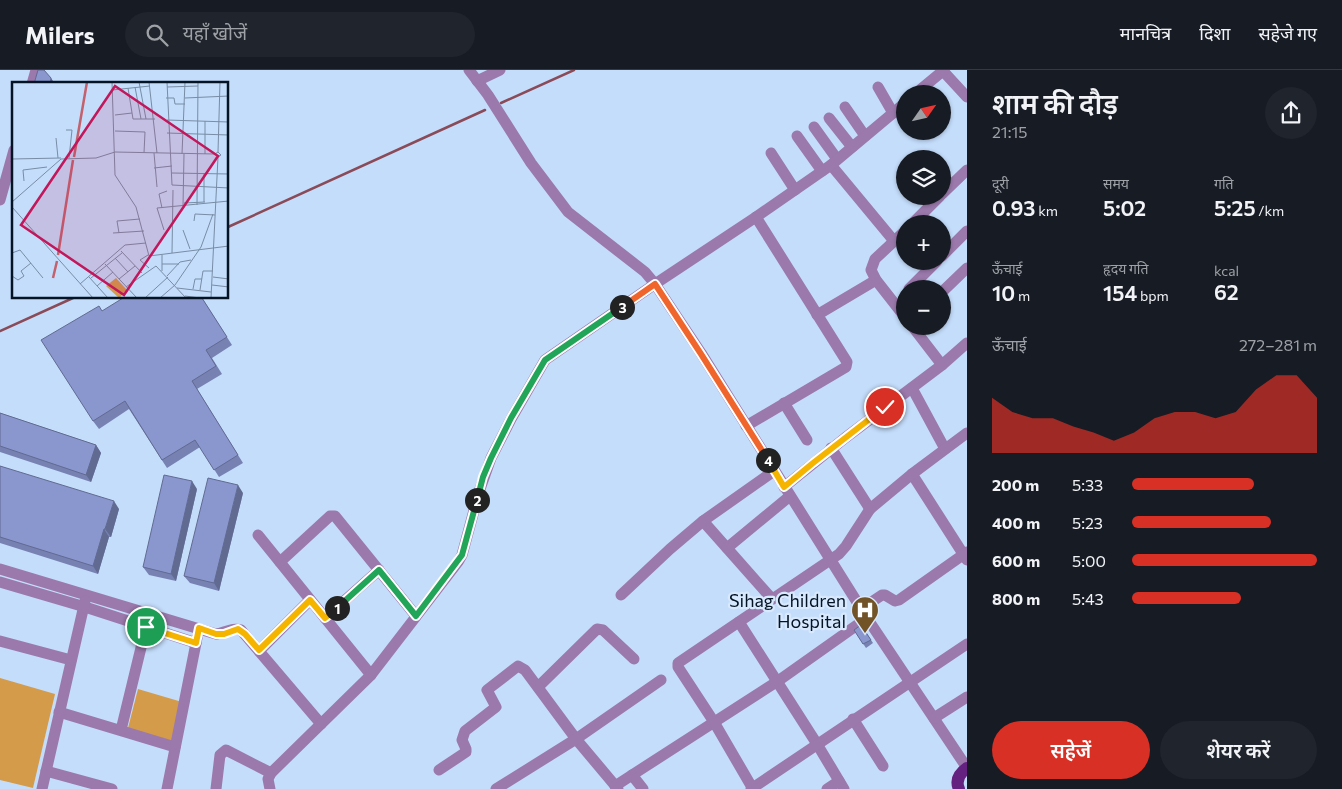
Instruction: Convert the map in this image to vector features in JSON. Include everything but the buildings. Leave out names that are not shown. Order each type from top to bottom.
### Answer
[{"type":"main road","points":[[959,789],[958,778],[961,772],[967,768]]},
{"type":"street","points":[[469,70],[531,163],[568,212],[645,272],[655,284],[864,614],[967,768]]},
{"type":"street","points":[[477,81],[500,70]]},
{"type":"street","points":[[926,85],[943,70],[967,98]]},
{"type":"street","points":[[878,87],[893,113]]},
{"type":"street","points":[[845,106],[865,136]]},
{"type":"street","points":[[270,789],[268,779],[271,773],[371,675],[462,555],[483,477],[511,418],[545,360],[655,284],[756,218],[830,165],[896,110]]},
{"type":"street","points":[[829,118],[852,147]]},
{"type":"street","points":[[814,127],[830,165]]},
{"type":"street","points":[[797,136],[830,165],[894,241],[875,259],[871,270],[876,280],[896,306]]},
{"type":"street","points":[[771,153],[795,190]]},
{"type":"street","points":[[0,200],[12,157]]},
{"type":"street","points":[[951,185],[967,170]]},
{"type":"street","points":[[921,215],[931,205]]},
{"type":"street","points":[[746,426],[846,367],[847,362],[756,218]]},
{"type":"street","points":[[951,247],[967,231]]},
{"type":"street","points":[[951,283],[967,268]]},
{"type":"street","points":[[918,280],[928,270]]},
{"type":"street","points":[[817,315],[876,280]]},
{"type":"street","points":[[919,335],[942,365]]},
{"type":"street","points":[[726,548],[787,492],[831,448],[942,365],[967,343]]},
{"type":"street","points":[[912,388],[945,449]]},
{"type":"street","points":[[784,403],[807,440]]},
{"type":"street","points":[[967,433],[912,474],[870,509],[846,546],[830,560],[678,663],[678,667],[714,722],[752,789],[909,681],[967,644]]},
{"type":"street","points":[[831,448],[870,509]]},
{"type":"street","points":[[620,595],[670,549],[703,522],[774,471]]},
{"type":"street","points":[[439,770],[466,752],[462,740],[465,731],[496,708],[486,691],[518,666],[525,670],[576,739],[617,788],[632,775],[778,681],[864,614],[882,595],[895,601],[899,600],[966,555],[912,474]]},
{"type":"street","points":[[280,562],[332,515],[416,616]]},
{"type":"street","points":[[703,522],[772,599]]},
{"type":"street","points":[[258,535],[371,675]]},
{"type":"street","points":[[0,569],[216,634],[224,634],[235,629],[241,630],[321,724]]},
{"type":"street","points":[[325,618],[379,570]]},
{"type":"street","points":[[0,582],[196,643]]},
{"type":"street","points":[[42,789],[85,607],[86,594]]},
{"type":"street","points":[[259,650],[310,600]]},
{"type":"street","points":[[739,622],[778,681],[841,785],[827,789]]},
{"type":"street","points":[[121,730],[146,627]]},
{"type":"street","points":[[167,789],[199,628]]},
{"type":"street","points":[[538,687],[597,629],[603,630],[634,659]]},
{"type":"street","points":[[0,641],[71,660]]},
{"type":"street","points":[[496,789],[576,739],[661,680]]},
{"type":"street","points":[[934,718],[967,697]]},
{"type":"street","points":[[60,712],[175,746]]},
{"type":"street","points":[[853,720],[883,766]]},
{"type":"street","points":[[216,789],[220,755],[226,750],[271,773]]},
{"type":"street","points":[[46,771],[112,789]]},
{"type":"street","points":[[632,775],[643,789]]},
{"type":"shaded area","points":[[0,678],[55,694],[33,788],[0,780]]},
{"type":"shaded area","points":[[138,689],[182,702],[172,741],[128,728]]},
{"type":"waterway","points":[[501,103],[574,70]]},
{"type":"waterway","points":[[229,227],[485,110]]},
{"type":"waterway","points":[[0,331],[71,299]]},
{"type":"place","name":"Sihag Children Hospital","points":[[865,634]]},
{"type":"route","points":[[146,627],[196,643],[199,628],[216,634],[224,634],[238,629],[259,650],[310,600],[325,618],[379,570],[416,616],[462,555],[483,477],[491,458],[511,418],[545,360],[655,284],[784,487],[885,407]]}]
